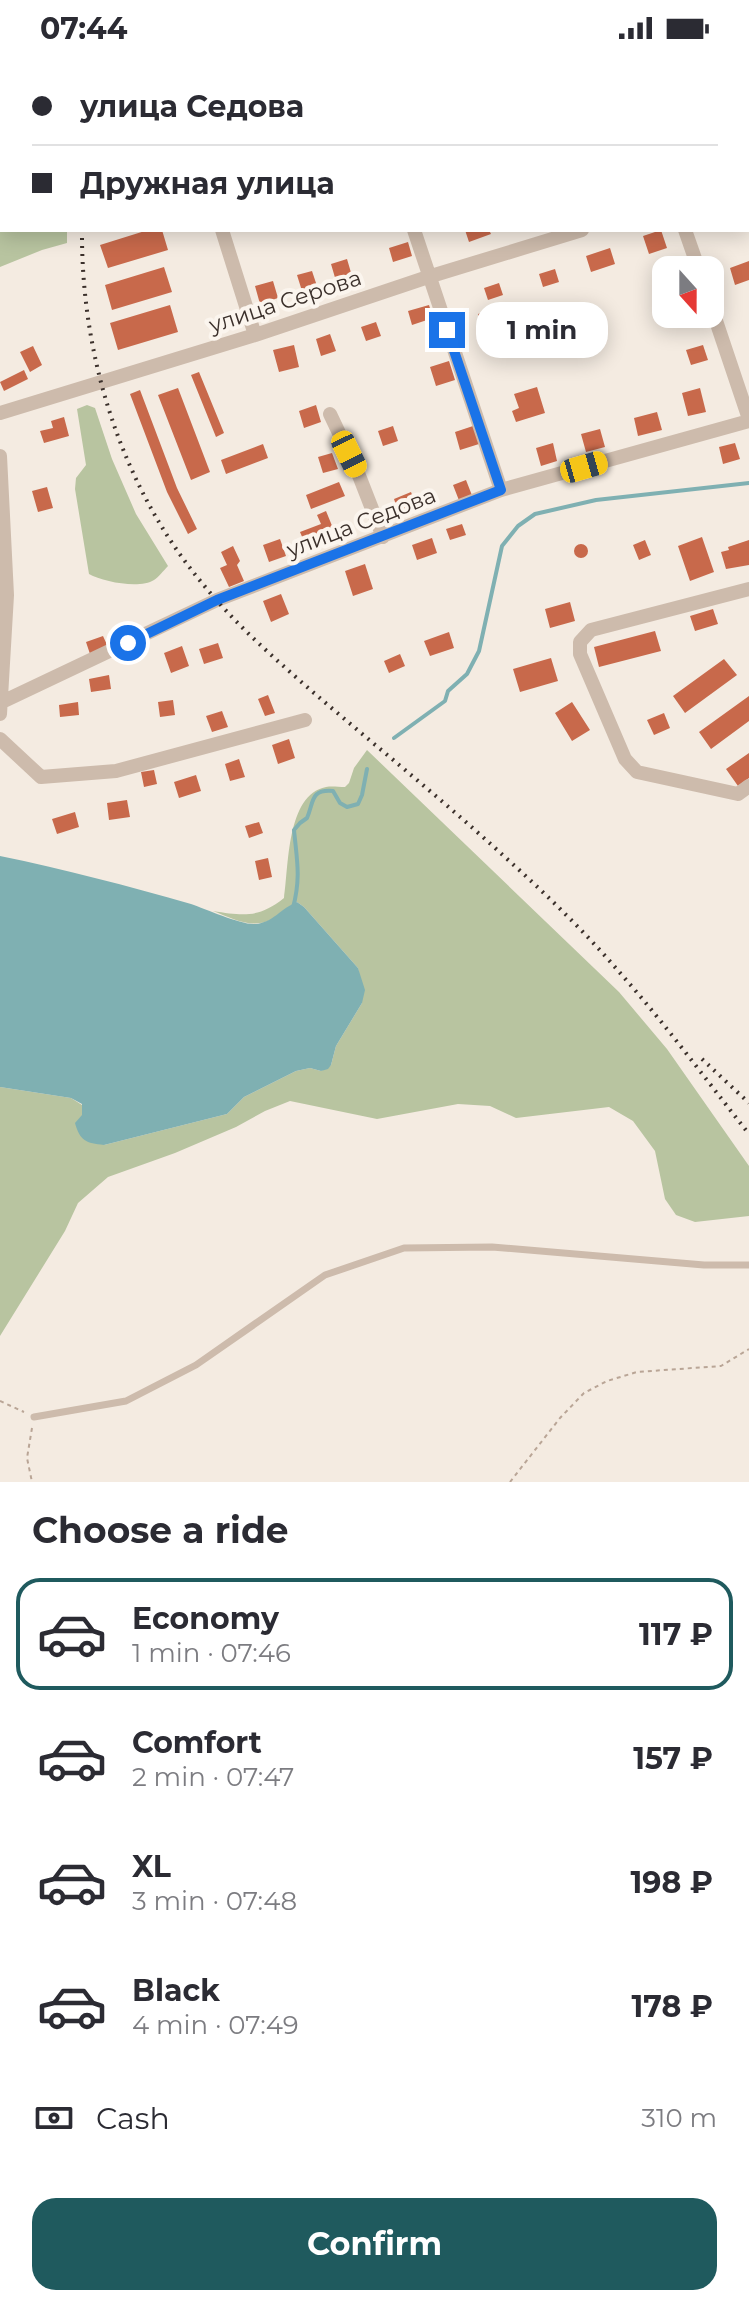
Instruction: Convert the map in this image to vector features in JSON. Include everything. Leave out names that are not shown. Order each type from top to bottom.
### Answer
[{"type":"street","points":[[223,232],[255,335]]},
{"type":"street","points":[[415,232],[501,490]]},
{"type":"street","name":"улица Серова","points":[[0,413],[575,232]]},
{"type":"street","points":[[686,232],[694,256]]},
{"type":"street","points":[[718,328],[749,420]]},
{"type":"street","points":[[330,414],[383,537]]},
{"type":"street","name":"улица Седова","points":[[1,708],[217,600],[501,490],[749,420]]},
{"type":"street","points":[[0,456],[4,595],[1,708]]},
{"type":"street","points":[[744,790],[637,772],[625,759],[619,746],[580,654],[580,642],[591,630],[749,589]]},
{"type":"street","points":[[0,739],[41,777],[116,771],[305,720]]},
{"type":"lane","points":[[34,1417],[126,1401],[196,1365],[325,1275],[404,1248],[492,1247],[704,1265],[749,1265]]},
{"type":"path","points":[[510,1482],[560,1418],[584,1393],[607,1381],[637,1372],[721,1366],[749,1349]]},
{"type":"path","points":[[0,1401],[34,1417],[27,1458],[32,1482]]},
{"type":"green space","points":[[0,232],[67,232],[67,243],[0,267]]},
{"type":"green space","points":[[87,405],[95,408],[112,459],[136,514],[168,566],[148,583],[122,583],[89,574],[75,489],[76,478],[86,465],[77,409]]},
{"type":"green space","points":[[367,750],[619,992],[667,1049],[749,1166],[749,1216],[695,1222],[676,1215],[665,1199],[655,1151],[633,1121],[609,1107],[516,1118],[490,1106],[458,1104],[377,1119],[290,1101],[175,1153],[108,1177],[78,1203],[65,1231],[0,1336],[0,1087],[71,1098],[82,1105],[82,1115],[104,1145],[227,1114],[244,1097],[296,1071],[310,1068],[321,1071],[331,1065],[336,1046],[362,1003],[358,968],[297,902],[276,917],[260,923],[236,920],[213,911],[251,914],[267,909],[284,898],[292,834],[303,803],[313,793],[326,787],[345,787]]},
{"type":"water","points":[[0,856],[144,891],[249,924],[267,921],[297,902],[358,968],[365,990],[362,1003],[336,1046],[331,1065],[321,1071],[310,1068],[296,1071],[244,1097],[227,1114],[104,1145],[88,1142],[79,1134],[75,1123],[82,1115],[82,1104],[71,1098],[0,1087]]},
{"type":"building","points":[[142,232],[163,232],[168,250],[108,268],[100,245]]},
{"type":"building","points":[[466,232],[491,234],[469,242]]},
{"type":"building","points":[[662,232],[667,248],[649,254],[643,236]]},
{"type":"building","points":[[408,242],[412,256],[393,262],[389,248]]},
{"type":"building","points":[[610,248],[615,264],[591,272],[586,256]]},
{"type":"building","points":[[347,259],[352,276],[336,281],[331,264]]},
{"type":"building","points":[[749,261],[749,280],[735,285],[730,268]]},
{"type":"building","points":[[164,267],[172,292],[112,310],[105,285]]},
{"type":"building","points":[[555,269],[559,282],[543,287],[539,274]]},
{"type":"building","points":[[312,271],[317,286],[302,291],[297,275]]},
{"type":"building","points":[[273,281],[278,298],[260,304],[255,286]]},
{"type":"building","points":[[499,283],[503,295],[488,300],[484,288]]},
{"type":"building","points":[[170,305],[178,332],[118,350],[110,323]]},
{"type":"building","points":[[429,305],[433,318],[412,325],[408,311]]},
{"type":"building","points":[[490,310],[494,324],[483,328],[478,314]]},
{"type":"building","points":[[376,322],[381,336],[366,341],[361,327]]},
{"type":"building","points":[[330,334],[336,351],[321,356],[316,339]]},
{"type":"building","points":[[294,345],[299,367],[279,372],[273,350]]},
{"type":"building","points":[[703,345],[708,360],[691,365],[686,350]]},
{"type":"building","points":[[33,346],[42,365],[30,372],[20,352]]},
{"type":"building","points":[[449,361],[455,380],[436,386],[430,367]]},
{"type":"building","points":[[24,370],[28,379],[4,391],[0,382]]},
{"type":"building","points":[[199,372],[224,433],[216,437],[191,375]]},
{"type":"building","points":[[537,387],[545,413],[516,422],[512,411],[519,408],[514,394]]},
{"type":"building","points":[[178,388],[210,472],[191,480],[158,395]]},
{"type":"building","points":[[700,388],[706,412],[688,416],[682,393]]},
{"type":"building","points":[[140,390],[177,488],[197,529],[188,534],[167,492],[130,394]]},
{"type":"building","points":[[316,405],[321,422],[304,428],[299,411]]},
{"type":"building","points":[[657,412],[662,430],[638,436],[634,418]]},
{"type":"building","points":[[64,417],[69,436],[44,443],[40,431],[53,428],[51,421]]},
{"type":"building","points":[[393,426],[398,441],[383,446],[378,431]]},
{"type":"building","points":[[473,426],[479,444],[460,450],[455,432]]},
{"type":"building","points":[[600,429],[605,447],[586,452],[581,434]]},
{"type":"building","points":[[553,443],[557,461],[541,466],[536,448]]},
{"type":"building","points":[[735,443],[740,459],[723,464],[719,447]]},
{"type":"building","points":[[263,444],[268,458],[226,474],[221,460]]},
{"type":"building","points":[[332,453],[338,469],[323,473],[318,457]]},
{"type":"building","points":[[466,480],[473,498],[460,503],[453,485]]},
{"type":"building","points":[[339,482],[345,496],[311,509],[306,495]]},
{"type":"building","points":[[47,487],[53,508],[38,512],[32,491]]},
{"type":"building","points":[[411,492],[416,505],[398,511],[394,499]]},
{"type":"building","points":[[326,511],[337,538],[327,542],[326,538],[306,546],[300,532],[321,524],[317,515]]},
{"type":"building","points":[[462,524],[466,535],[450,540],[446,529]]},
{"type":"building","points":[[702,537],[714,572],[690,581],[678,546]]},
{"type":"building","points":[[432,538],[437,553],[417,560],[412,545]]},
{"type":"building","points":[[280,539],[286,556],[269,562],[263,545]]},
{"type":"building","points":[[645,540],[651,555],[639,560],[633,545]]},
{"type":"building","points":[[749,540],[749,565],[726,569],[721,552]]},
{"type":"building","points":[[581,544],[588,551],[581,558],[574,551]]},
{"type":"building","points":[[233,546],[244,581],[229,587],[220,568],[227,565],[221,552]]},
{"type":"building","points":[[365,564],[373,589],[353,596],[345,571]]},
{"type":"building","points":[[281,594],[289,614],[271,622],[263,601]]},
{"type":"building","points":[[570,602],[575,621],[550,628],[545,609]]},
{"type":"building","points":[[713,609],[718,624],[695,631],[690,616]]},
{"type":"building","points":[[655,631],[661,651],[599,667],[594,647]]},
{"type":"building","points":[[449,632],[454,648],[430,656],[424,641]]},
{"type":"building","points":[[103,636],[108,647],[90,654],[86,642]]},
{"type":"building","points":[[218,643],[223,658],[204,664],[199,649]]},
{"type":"building","points":[[182,646],[189,666],[171,673],[164,653]]},
{"type":"building","points":[[400,654],[405,666],[389,673],[384,661]]},
{"type":"building","points":[[551,658],[558,681],[520,692],[513,669]]},
{"type":"building","points":[[724,659],[737,675],[685,713],[673,696]]},
{"type":"building","points":[[109,675],[111,689],[91,692],[89,679]]},
{"type":"building","points":[[268,695],[275,713],[265,716],[258,699]]},
{"type":"building","points":[[749,696],[749,721],[711,749],[699,732]]},
{"type":"building","points":[[173,700],[175,715],[160,717],[158,702]]},
{"type":"building","points":[[78,702],[79,715],[60,717],[59,705]]},
{"type":"building","points":[[572,702],[590,730],[572,741],[555,713]]},
{"type":"building","points":[[222,711],[228,727],[212,732],[206,716]]},
{"type":"building","points":[[664,713],[670,728],[654,735],[647,720]]},
{"type":"building","points":[[289,739],[295,758],[278,764],[272,745]]},
{"type":"building","points":[[749,753],[749,778],[738,786],[726,769]]},
{"type":"building","points":[[239,759],[245,777],[230,781],[225,764]]},
{"type":"building","points":[[154,770],[157,784],[144,787],[141,772]]},
{"type":"building","points":[[196,775],[201,791],[179,798],[174,782]]},
{"type":"building","points":[[127,800],[130,817],[109,820],[107,803]]},
{"type":"building","points":[[75,812],[79,827],[57,834],[52,819]]},
{"type":"building","points":[[259,822],[263,833],[249,838],[245,826]]},
{"type":"building","points":[[268,858],[272,877],[259,880],[255,861]]},
{"type":"waterway","points":[[394,738],[445,701],[448,691],[467,674],[479,651],[502,546],[518,526],[535,514],[596,500],[749,483]]},
{"type":"waterway","points":[[293,908],[298,878],[294,830],[307,818],[314,798],[320,792],[333,791],[340,803],[347,807],[358,804],[367,769]]},
{"type":"railway","points":[[82,232],[89,324],[111,417],[128,462],[149,504],[202,583],[255,640],[483,837],[580,929],[654,1013],[749,1134]]},
{"type":"railway","points":[[702,1059],[749,1103]]},
{"type":"route","points":[[128,643],[217,600],[501,490],[447,330]]}]
